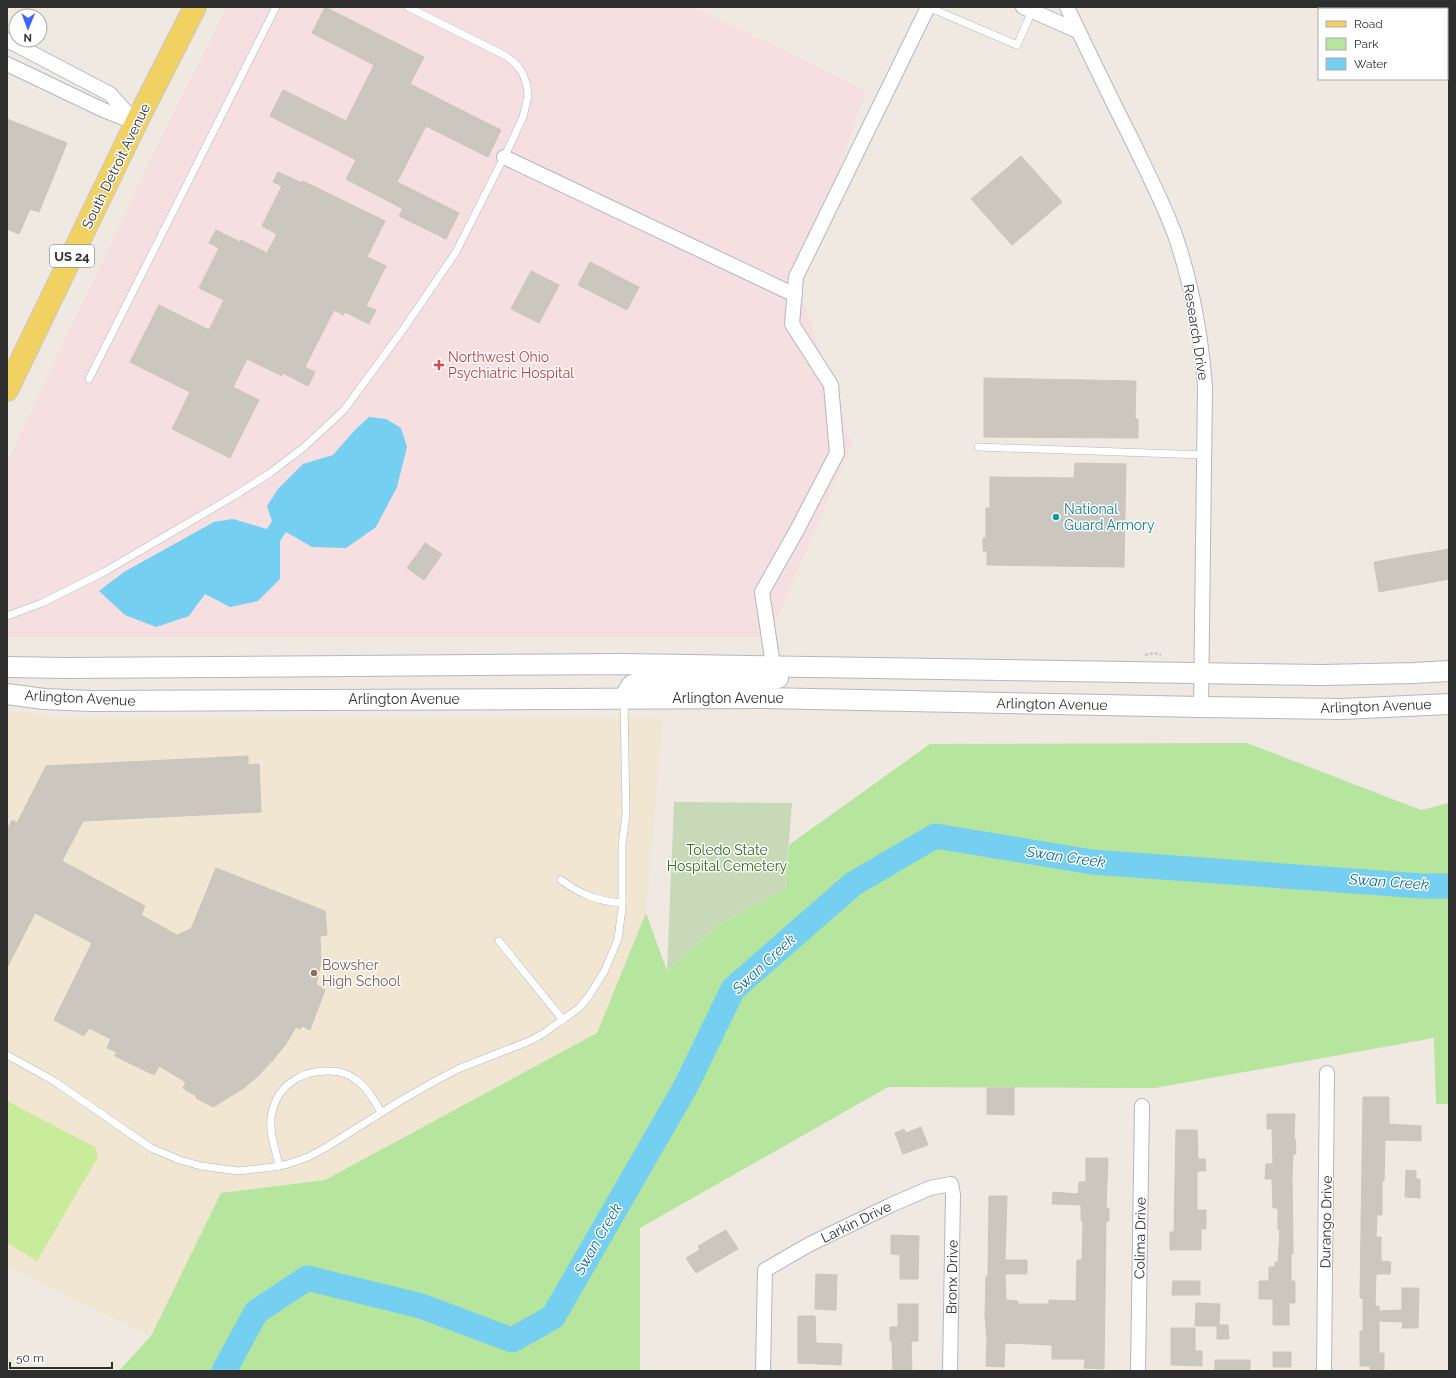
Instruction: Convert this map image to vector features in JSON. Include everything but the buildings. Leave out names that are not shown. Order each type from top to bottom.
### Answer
[{"type":"main road","name":"South Detroit Avenue","points":[[7,390],[136,123],[195,7]]},
{"type":"street","points":[[773,665],[762,592],[798,530],[837,453],[831,385],[792,324],[796,277],[928,7]]},
{"type":"street","name":"Research Drive","points":[[1067,7],[1159,196],[1183,262],[1202,348],[1205,387],[1201,707]]},
{"type":"street","points":[[1027,9],[1078,31]]},
{"type":"street","points":[[7,40],[110,94],[136,123]]},
{"type":"street","points":[[7,64],[101,110],[136,123]]},
{"type":"street","points":[[504,157],[795,295]]},
{"type":"street","name":"Arlington Avenue","points":[[7,667],[66,668],[624,664],[773,665],[1322,675],[1449,671]]},
{"type":"street","points":[[624,698],[632,685],[650,679],[720,681],[815,676],[910,680],[1011,670]]},
{"type":"street","name":"Arlington Avenue","points":[[7,694],[44,699],[91,701],[763,698],[1201,707],[1342,708],[1449,704]]},
{"type":"street","name":"Durango Drive","points":[[1324,1371],[1328,1073]]},
{"type":"street","name":"Colima Drive","points":[[1138,1371],[1142,1106]]},
{"type":"street","name":"Larkin Drive","points":[[763,1371],[765,1270],[810,1244],[891,1205],[930,1188],[951,1184]]},
{"type":"street","name":"Bronx Drive","points":[[950,1371],[953,1195],[951,1184]]},
{"type":"lane","points":[[89,379],[276,7]]},
{"type":"lane","points":[[7,616],[42,603],[72,589],[177,530],[270,473],[303,448],[344,410],[402,331],[456,252],[504,157],[526,106],[528,86],[523,74],[516,64],[506,56],[408,7]]},
{"type":"lane","points":[[928,7],[1017,44],[1027,9]]},
{"type":"lane","points":[[978,447],[1204,455]]},
{"type":"lane","points":[[7,1054],[54,1081],[151,1148],[163,1154],[201,1166],[226,1170],[250,1171],[279,1166],[308,1157],[325,1148],[381,1112],[458,1069],[532,1040],[579,1008],[598,984],[606,970],[618,939],[621,926],[622,845],[626,815],[624,698]]},
{"type":"lane","points":[[561,880],[589,897],[622,903]]},
{"type":"lane","points":[[499,941],[563,1020]]},
{"type":"lane","points":[[279,1166],[271,1131],[273,1109],[277,1098],[283,1089],[291,1081],[300,1076],[310,1072],[322,1071],[344,1073],[364,1085],[381,1112]]},
{"type":"shaded area","name":"Northwest Ohio Psychiatric Hospital","points":[[227,7],[694,7],[866,91],[798,286],[852,444],[769,637],[7,637],[7,462],[177,105]]},
{"type":"shaded area","name":"Bowsher High School","points":[[7,710],[55,718],[663,718],[646,913],[597,1033],[325,1180],[221,1193],[151,1336],[7,1267]]},
{"type":"green space","points":[[1247,743],[1421,810],[1449,803],[1449,1104],[1436,1104],[1434,1038],[1155,1088],[888,1087],[640,1228],[640,1371],[119,1371],[151,1336],[221,1193],[325,1180],[597,1033],[646,913],[667,971],[720,924],[785,889],[789,845],[930,744]]},
{"type":"green space","name":"Toledo State Hospital Cemetery","points":[[674,802],[792,803],[785,889],[720,924],[667,971]]},
{"type":"green space","points":[[7,1101],[95,1147],[98,1157],[37,1261],[7,1243]]},
{"type":"water","points":[[369,417],[386,419],[401,428],[407,447],[397,487],[376,527],[346,548],[312,547],[286,532],[280,541],[280,579],[258,601],[230,607],[205,594],[189,616],[156,627],[125,615],[99,591],[124,572],[214,522],[233,519],[267,529],[272,521],[267,506],[278,489],[303,464],[333,455],[354,431]]},
{"type":"waterway","name":"Swan Creek","points":[[224,1371],[256,1312],[307,1278],[421,1306],[512,1340],[553,1317],[686,1086],[733,989],[853,884],[935,836],[1092,862],[1422,886],[1449,886]]},
{"type":"place","name":"Northwest Ohio Psychiatric Hospital","points":[[439,365]]},
{"type":"place","name":"National Guard Armory","points":[[1056,517]]},
{"type":"place","name":"Bowsher High School","points":[[314,973]]}]
